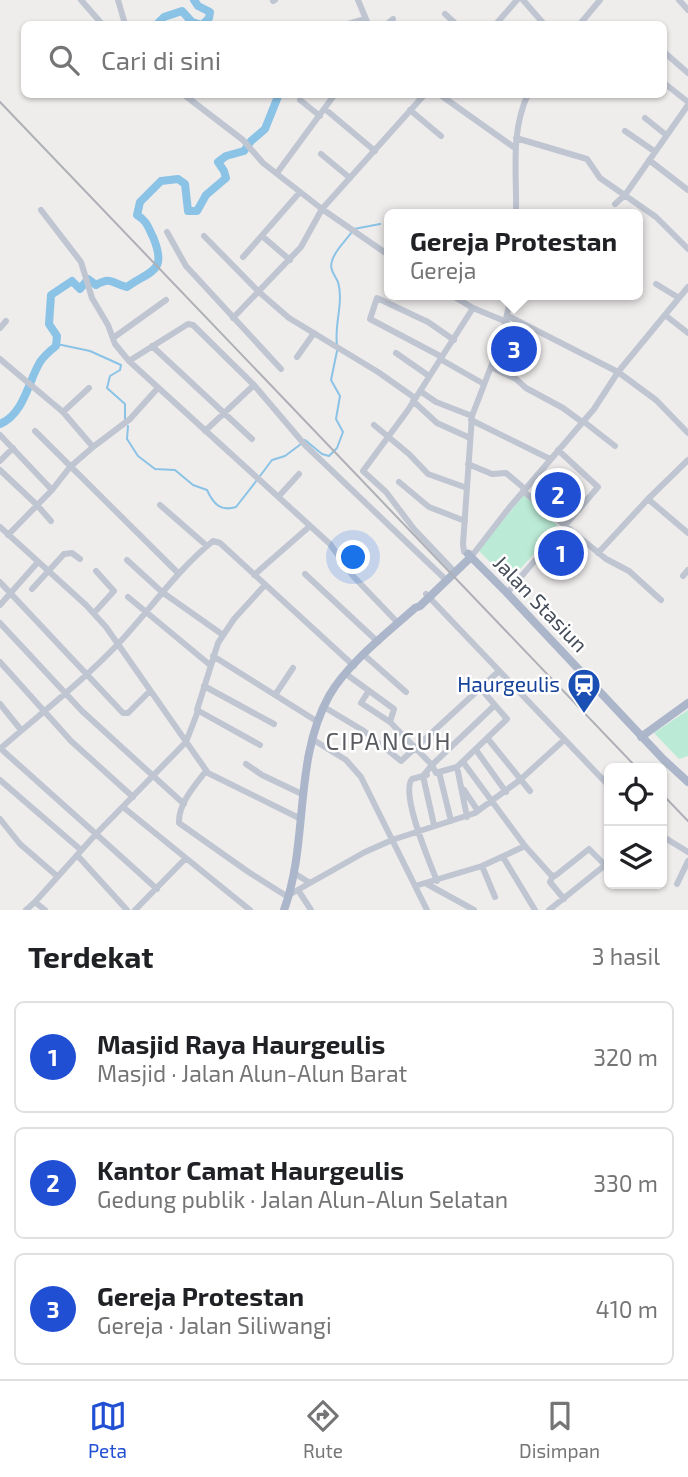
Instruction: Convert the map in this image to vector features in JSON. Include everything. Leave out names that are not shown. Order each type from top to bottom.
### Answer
[{"type":"main road","points":[[284,910],[294,873],[312,739],[331,692],[364,655],[415,608],[443,577],[471,554]]},
{"type":"main road","name":"Jalan Stasiun","points":[[427,596],[471,554],[641,737],[688,782]]},
{"type":"main road","points":[[641,737],[688,703]]},
{"type":"street","points":[[81,0],[99,21]]},
{"type":"street","points":[[118,0],[124,21]]},
{"type":"street","points":[[358,0],[367,21]]},
{"type":"street","points":[[499,21],[517,0]]},
{"type":"street","points":[[523,0],[541,21]]},
{"type":"street","points":[[582,21],[600,0]]},
{"type":"street","points":[[680,0],[688,10]]},
{"type":"street","points":[[445,14],[453,21]]},
{"type":"street","points":[[667,55],[688,73]]},
{"type":"street","points":[[615,204],[625,195],[688,104],[667,86]]},
{"type":"street","points":[[188,98],[243,140],[260,160],[300,192],[384,252]]},
{"type":"street","points":[[277,173],[332,98]]},
{"type":"street","points":[[233,318],[290,260],[306,240],[322,209],[421,98]]},
{"type":"street","points":[[445,98],[515,148]]},
{"type":"street","points":[[516,209],[515,148],[518,122],[527,98]]},
{"type":"street","points":[[300,100],[323,113],[375,151]]},
{"type":"street","points":[[410,110],[441,136]]},
{"type":"street","points":[[645,118],[665,134]]},
{"type":"street","points":[[625,131],[654,151]]},
{"type":"street","points":[[516,138],[587,159],[600,178],[656,217],[688,249]]},
{"type":"street","points":[[321,154],[350,178]]},
{"type":"street","points":[[649,160],[688,190]]},
{"type":"street","points":[[243,257],[300,192]]},
{"type":"street","points":[[41,210],[81,262],[90,292],[119,350],[335,550],[353,576],[398,624]]},
{"type":"street","points":[[167,232],[184,264],[281,369]]},
{"type":"street","points":[[204,236],[259,292],[289,317],[378,372],[414,400],[437,423],[470,438]]},
{"type":"street","points":[[262,236],[290,260]]},
{"type":"street","points":[[656,284],[679,298]]},
{"type":"street","points":[[510,300],[508,319],[472,418],[463,544],[463,549],[471,554],[582,422],[618,372],[688,287]]},
{"type":"street","points":[[454,340],[424,320],[379,298],[376,299],[370,319],[484,384]]},
{"type":"street","points":[[113,338],[166,300]]},
{"type":"street","points":[[460,300],[474,308],[508,319],[618,372],[656,400],[688,433]]},
{"type":"street","points":[[452,569],[414,529],[386,492],[363,471],[414,400],[474,308]]},
{"type":"street","points":[[665,315],[688,333]]},
{"type":"street","points":[[0,328],[6,321]]},
{"type":"street","points":[[129,361],[188,324],[193,325],[254,386],[303,443],[443,577]]},
{"type":"street","points":[[296,357],[314,333]]},
{"type":"street","points":[[152,346],[252,439]]},
{"type":"street","points":[[396,354],[429,376]]},
{"type":"street","points":[[0,359],[63,412],[93,447]]},
{"type":"street","points":[[491,367],[563,408],[615,446]]},
{"type":"street","points":[[205,431],[254,386]]},
{"type":"street","points":[[63,412],[89,388]]},
{"type":"street","points":[[1,541],[52,490],[70,467],[130,419],[157,388]]},
{"type":"street","points":[[420,391],[436,402],[550,459]]},
{"type":"street","points":[[374,425],[428,474],[467,488]]},
{"type":"street","points":[[35,430],[178,573]]},
{"type":"street","points":[[0,435],[52,490]]},
{"type":"street","points":[[0,461],[13,448]]},
{"type":"street","points":[[507,593],[598,487],[558,450]]},
{"type":"street","points":[[598,553],[688,460]]},
{"type":"street","points":[[468,464],[492,474],[506,472],[564,526],[610,562],[629,571],[661,600]]},
{"type":"street","points":[[0,470],[51,521]]},
{"type":"street","points":[[279,496],[299,474]]},
{"type":"street","points":[[399,482],[429,507],[465,521]]},
{"type":"street","points":[[648,499],[688,533]]},
{"type":"street","points":[[160,505],[207,546]]},
{"type":"street","points":[[254,575],[310,526]]},
{"type":"street","points":[[0,527],[94,613],[206,771],[242,792],[302,819]]},
{"type":"street","points":[[157,889],[0,748],[118,644],[178,573],[213,541],[219,543],[354,666]]},
{"type":"street","points":[[32,589],[66,553],[72,553],[80,559]]},
{"type":"street","points":[[127,560],[162,592],[223,635]]},
{"type":"street","points":[[0,605],[38,562]]},
{"type":"street","points":[[94,613],[114,591],[96,571]]},
{"type":"street","points":[[305,574],[378,642]]},
{"type":"street","points":[[0,582],[125,714],[150,691]]},
{"type":"street","points":[[26,910],[186,742],[198,711],[213,656],[223,635],[265,586]]},
{"type":"street","points":[[427,596],[604,781]]},
{"type":"street","points":[[128,597],[210,665]]},
{"type":"street","points":[[0,623],[82,711],[184,804]]},
{"type":"street","points":[[364,655],[406,692]]},
{"type":"street","points":[[213,656],[318,722]]},
{"type":"street","points":[[0,662],[43,712],[133,797]]},
{"type":"street","points":[[275,695],[293,668]]},
{"type":"street","points":[[324,707],[364,731],[399,760],[404,760],[499,671]]},
{"type":"street","points":[[346,674],[394,709],[390,722]]},
{"type":"street","points":[[204,686],[274,724]]},
{"type":"street","points":[[437,881],[418,830],[408,784],[412,779],[457,767],[508,719],[481,689]]},
{"type":"street","points":[[356,711],[368,692]]},
{"type":"street","points":[[361,703],[390,722],[432,765],[438,773],[452,821]]},
{"type":"street","points":[[0,704],[21,730]]},
{"type":"street","points":[[423,776],[495,705]]},
{"type":"street","points":[[198,711],[260,745]]},
{"type":"street","points":[[312,739],[332,750],[355,769],[372,795],[427,910]]},
{"type":"street","points":[[488,739],[530,791]]},
{"type":"street","points":[[206,771],[184,804],[178,818],[182,826],[289,896],[356,856],[418,830],[467,817],[478,811],[506,792],[564,740]]},
{"type":"street","points":[[476,750],[506,792]]},
{"type":"street","points":[[463,762],[525,846],[553,876]]},
{"type":"street","points":[[246,764],[262,775],[304,795]]},
{"type":"street","points":[[457,767],[467,817]]},
{"type":"street","points":[[423,776],[434,825]]},
{"type":"street","points":[[0,780],[79,853],[127,910]]},
{"type":"street","points":[[461,786],[478,811]]},
{"type":"street","points":[[123,807],[250,910]]},
{"type":"street","points":[[0,819],[20,844],[57,876]]},
{"type":"street","points":[[667,839],[688,852]]},
{"type":"street","points":[[415,886],[482,866],[525,846]]},
{"type":"street","points":[[565,900],[550,882],[553,876],[589,849],[604,862]]},
{"type":"street","points":[[503,857],[535,910]]},
{"type":"street","points":[[135,910],[185,859]]},
{"type":"street","points":[[677,884],[688,861]]},
{"type":"street","points":[[482,866],[495,897]]},
{"type":"street","points":[[550,910],[604,867]]},
{"type":"street","points":[[294,873],[310,883]]},
{"type":"street","points":[[428,884],[474,910]]},
{"type":"street","points":[[298,890],[311,910]]},
{"type":"street","points":[[35,902],[45,910]]},
{"type":"green space","points":[[524,495],[557,525],[557,529],[509,581],[478,550]]},
{"type":"green space","points":[[688,710],[688,756],[679,759],[654,733]]},
{"type":"waterway","name":"CIPANCUH","points":[[194,0],[198,6],[210,12],[206,21]]},
{"type":"waterway","name":"CIPANCUH","points":[[160,21],[182,11],[191,21]]},
{"type":"waterway","name":"CIPANCUH","points":[[0,424],[15,413],[40,362],[56,346],[57,336],[49,324],[51,295],[72,281],[80,289],[88,279],[96,285],[109,281],[127,287],[154,269],[158,258],[157,249],[147,224],[137,215],[140,202],[161,181],[178,179],[185,184],[188,211],[197,211],[206,195],[226,178],[218,162],[226,156],[244,151],[265,129],[277,98]]},
{"type":"waterway","points":[[354,229],[380,224]]},
{"type":"waterway","points":[[337,345],[340,290],[331,264],[335,253],[351,233]]},
{"type":"waterway","points":[[57,344],[90,351],[121,365],[120,370],[110,376],[107,388],[125,404],[125,421]]},
{"type":"waterway","points":[[305,440],[322,454],[329,456],[337,448],[343,432],[336,419],[340,396],[331,380],[337,351]]},
{"type":"waterway","points":[[128,426],[127,439],[138,456],[155,469],[175,470],[193,485],[207,490],[221,507],[236,507],[257,480]]},
{"type":"waterway","points":[[260,476],[272,460],[285,456],[301,444]]},
{"type":"railway","points":[[0,102],[632,763]]},
{"type":"railway","points":[[667,799],[688,821]]},
{"type":"place","name":"Gereja Protestan","points":[[514,349]]},
{"type":"place","name":"Kantor Camat Haurgeulis","points":[[558,495]]},
{"type":"place","name":"Masjid Raya Haurgeulis","points":[[561,553]]},
{"type":"place","name":"Haurgeulis","points":[[584,715]]},
{"type":"district","name":"CIPANCUH","points":[[389,742]]}]
